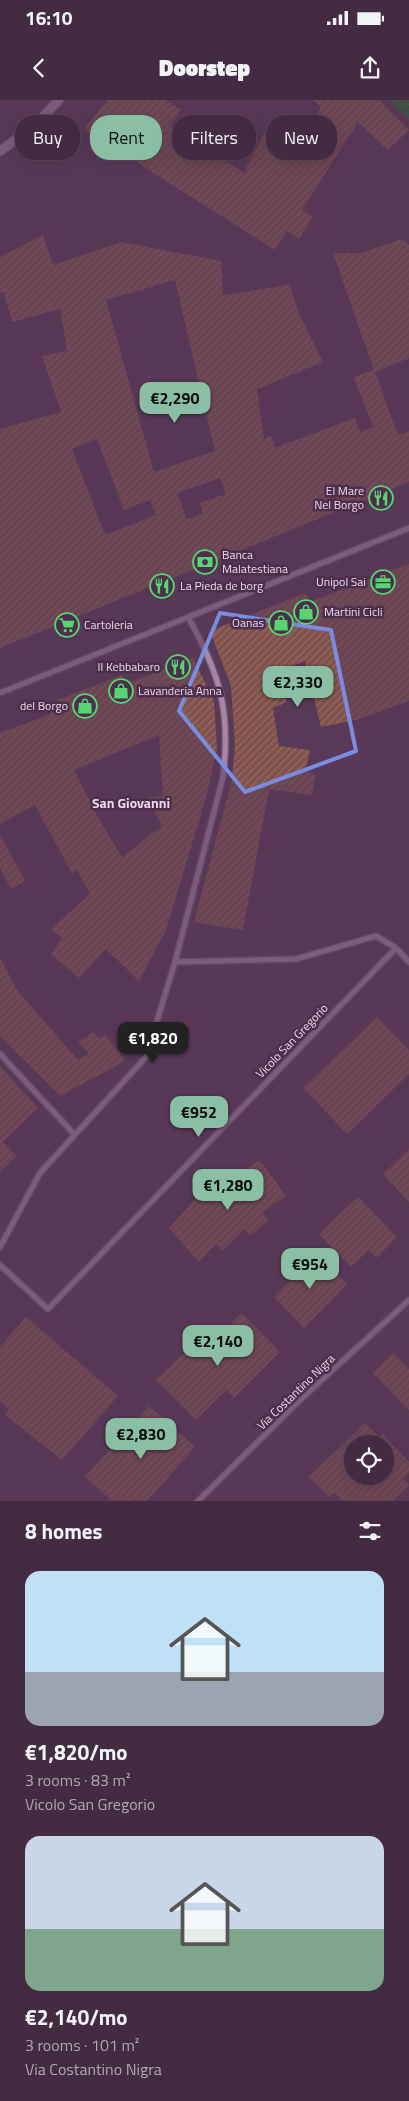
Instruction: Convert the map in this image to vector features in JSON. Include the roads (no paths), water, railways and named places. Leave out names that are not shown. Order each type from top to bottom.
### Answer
[{"type":"street","points":[[0,151],[32,127],[59,100]]},
{"type":"street","points":[[0,693],[409,528]]},
{"type":"street","points":[[0,1247],[40,1173],[146,1057],[175,962],[222,777],[227,746],[223,700],[217,675],[188,617]]},
{"type":"street","points":[[175,962],[296,959],[376,936],[396,948],[409,962]]},
{"type":"street","name":"Vicolo San Gregorio","points":[[0,1265],[48,1309],[396,948]]},
{"type":"street","points":[[0,1054],[74,1134]]},
{"type":"street","name":"Via Costantino Nigra","points":[[198,1501],[300,1400],[409,1300]]},
{"type":"place","name":"El Mare Nel Borgo","points":[[381,498]]},
{"type":"place","name":"Banca Malatestiana","points":[[205,562]]},
{"type":"place","name":"Unipol Sai","points":[[383,582]]},
{"type":"place","name":"La Pieda de borg","points":[[162,586]]},
{"type":"place","name":"Martini Cicli","points":[[306,612]]},
{"type":"place","name":"Oanas","points":[[281,623]]},
{"type":"place","name":"Cartoleria","points":[[67,625]]},
{"type":"place","name":"Il Kebbabaro","points":[[178,667]]},
{"type":"place","name":"Lavanderia Anna","points":[[121,691]]},
{"type":"place","name":"del Borgo","points":[[85,706]]},
{"type":"district","name":"San Giovanni","points":[[131,803]]}]
